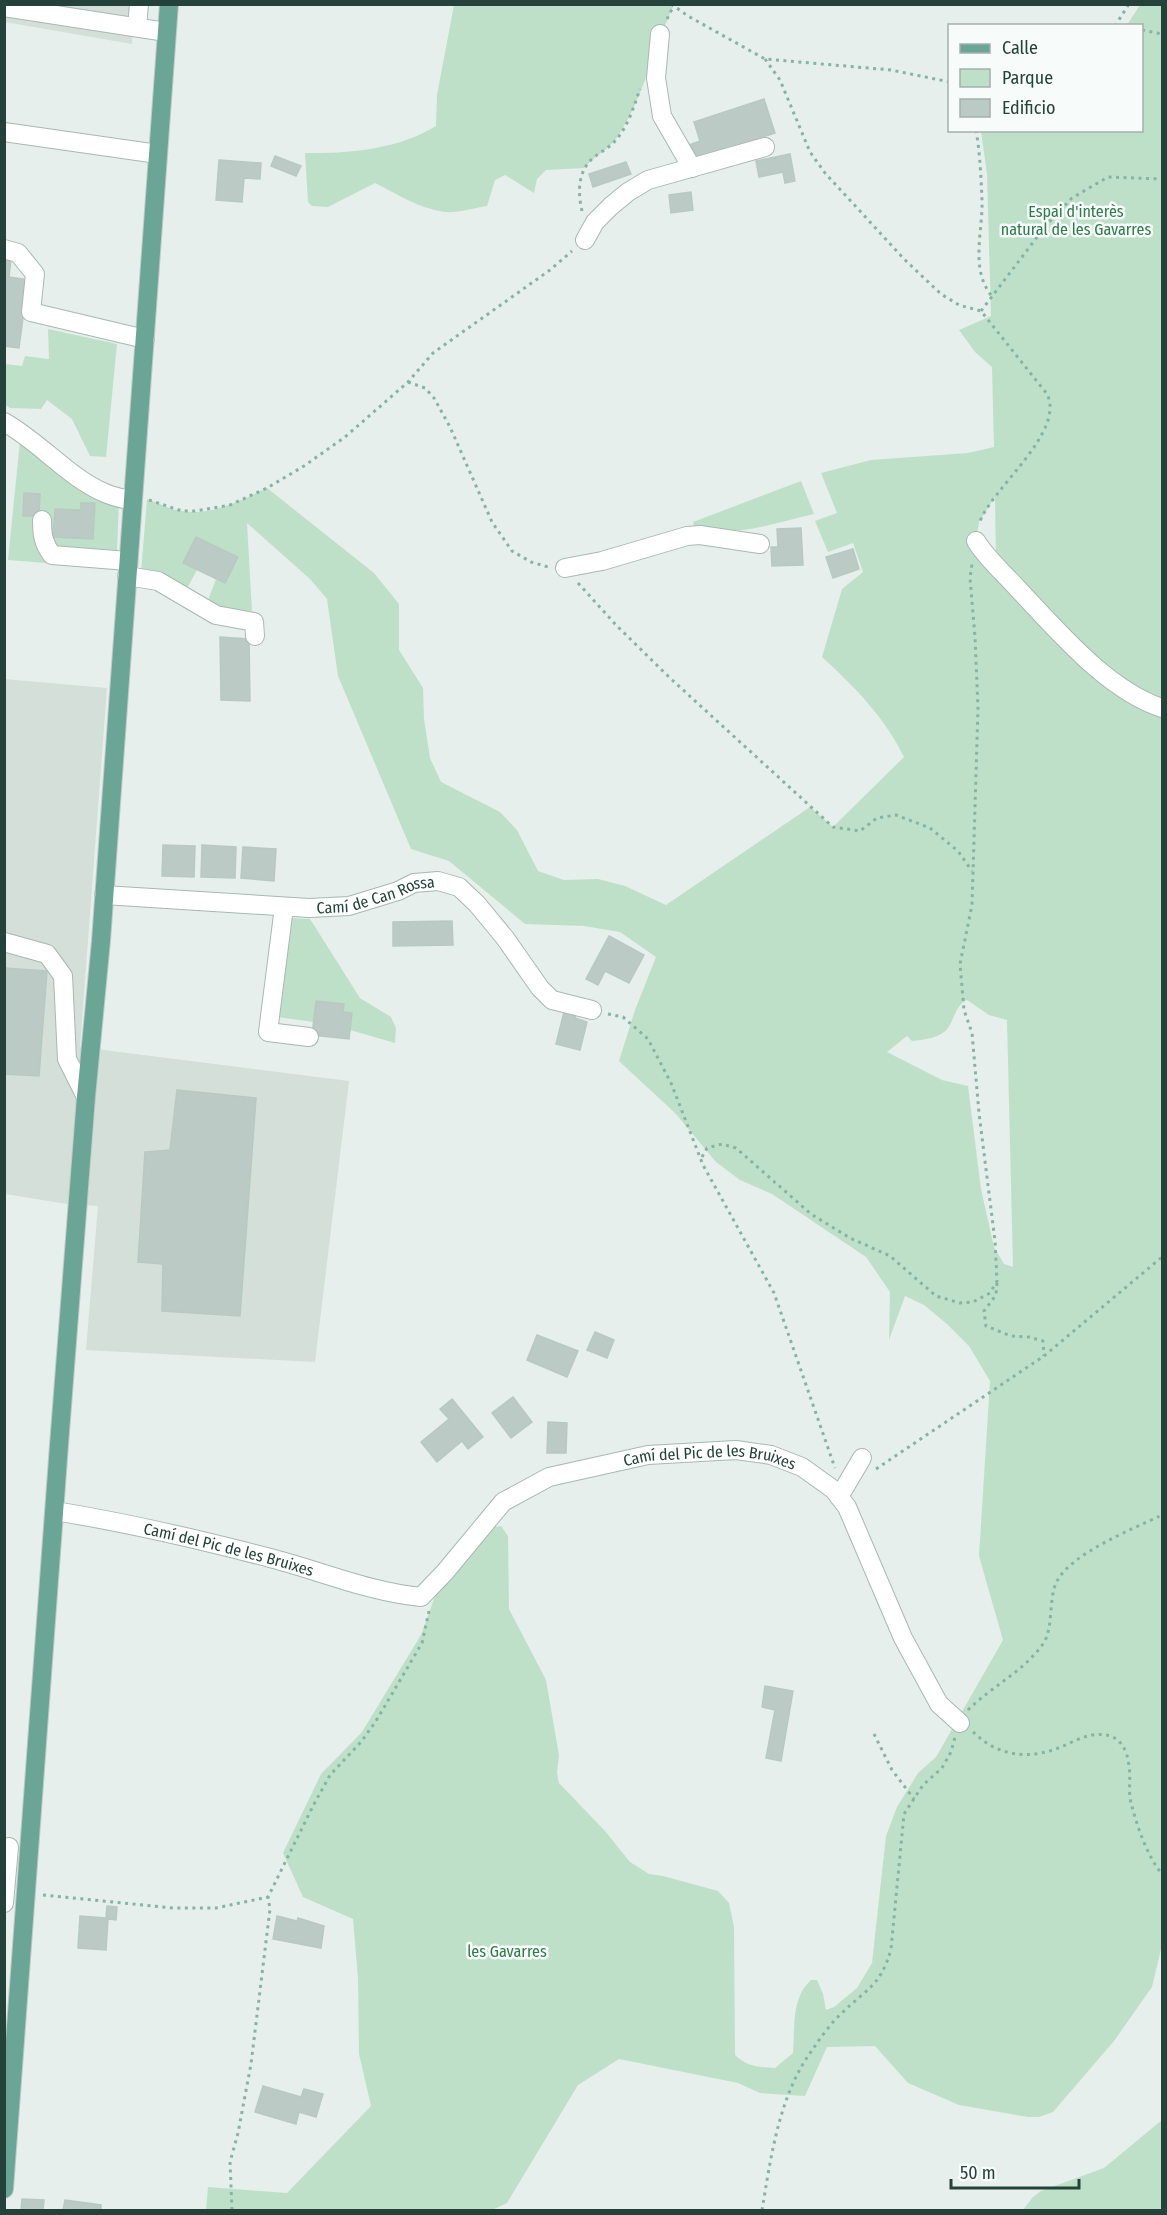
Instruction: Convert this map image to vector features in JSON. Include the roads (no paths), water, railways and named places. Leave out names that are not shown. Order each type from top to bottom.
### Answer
[{"type":"main road","points":[[4,2189],[86,1097],[104,895],[169,4]]},
{"type":"street","points":[[136,27],[139,4]]},
{"type":"street","points":[[4,7],[166,32]]},
{"type":"street","points":[[660,34],[656,78],[662,116],[692,168]]},
{"type":"street","points":[[4,132],[158,154]]},
{"type":"street","points":[[585,240],[595,222],[628,192],[648,180],[765,147]]},
{"type":"street","points":[[4,249],[18,253],[35,274],[31,312],[145,339]]},
{"type":"street","points":[[4,422],[21,431],[89,484],[105,493],[132,501]]},
{"type":"street","points":[[42,520],[42,534],[46,547],[52,555],[128,569],[158,581],[216,615],[254,621],[255,636]]},
{"type":"street","points":[[565,568],[602,561],[687,536],[700,535],[760,544]]},
{"type":"street","points":[[976,541],[1043,615],[1097,668],[1122,687],[1150,704],[1162,708]]},
{"type":"street","name":"Camí de Can Rossa","points":[[104,895],[284,907],[349,906],[398,891],[414,883],[438,881],[459,887],[477,904],[505,938],[540,988],[552,1000],[592,1010]]},
{"type":"street","points":[[284,907],[268,1032],[309,1037]]},
{"type":"street","points":[[4,942],[46,954],[63,976],[67,1059],[86,1097]]},
{"type":"street","name":"Camí del Pic de les Bruixes","points":[[55,1511],[109,1520],[263,1557],[392,1594],[421,1596],[503,1502],[549,1477],[648,1455],[736,1449],[771,1455],[802,1467],[834,1490],[839,1497],[853,1520],[903,1638],[939,1704],[960,1723]]},
{"type":"street","points":[[839,1497],[867,1465]]},
{"type":"street","points":[[4,1903],[7,1847],[29,1848]]},
{"type":"park label","name":"Espai d'interès natural de les Gavarres","points":[[1076,220]]},
{"type":"park label","name":"les Gavarres","points":[[507,1951]]}]
